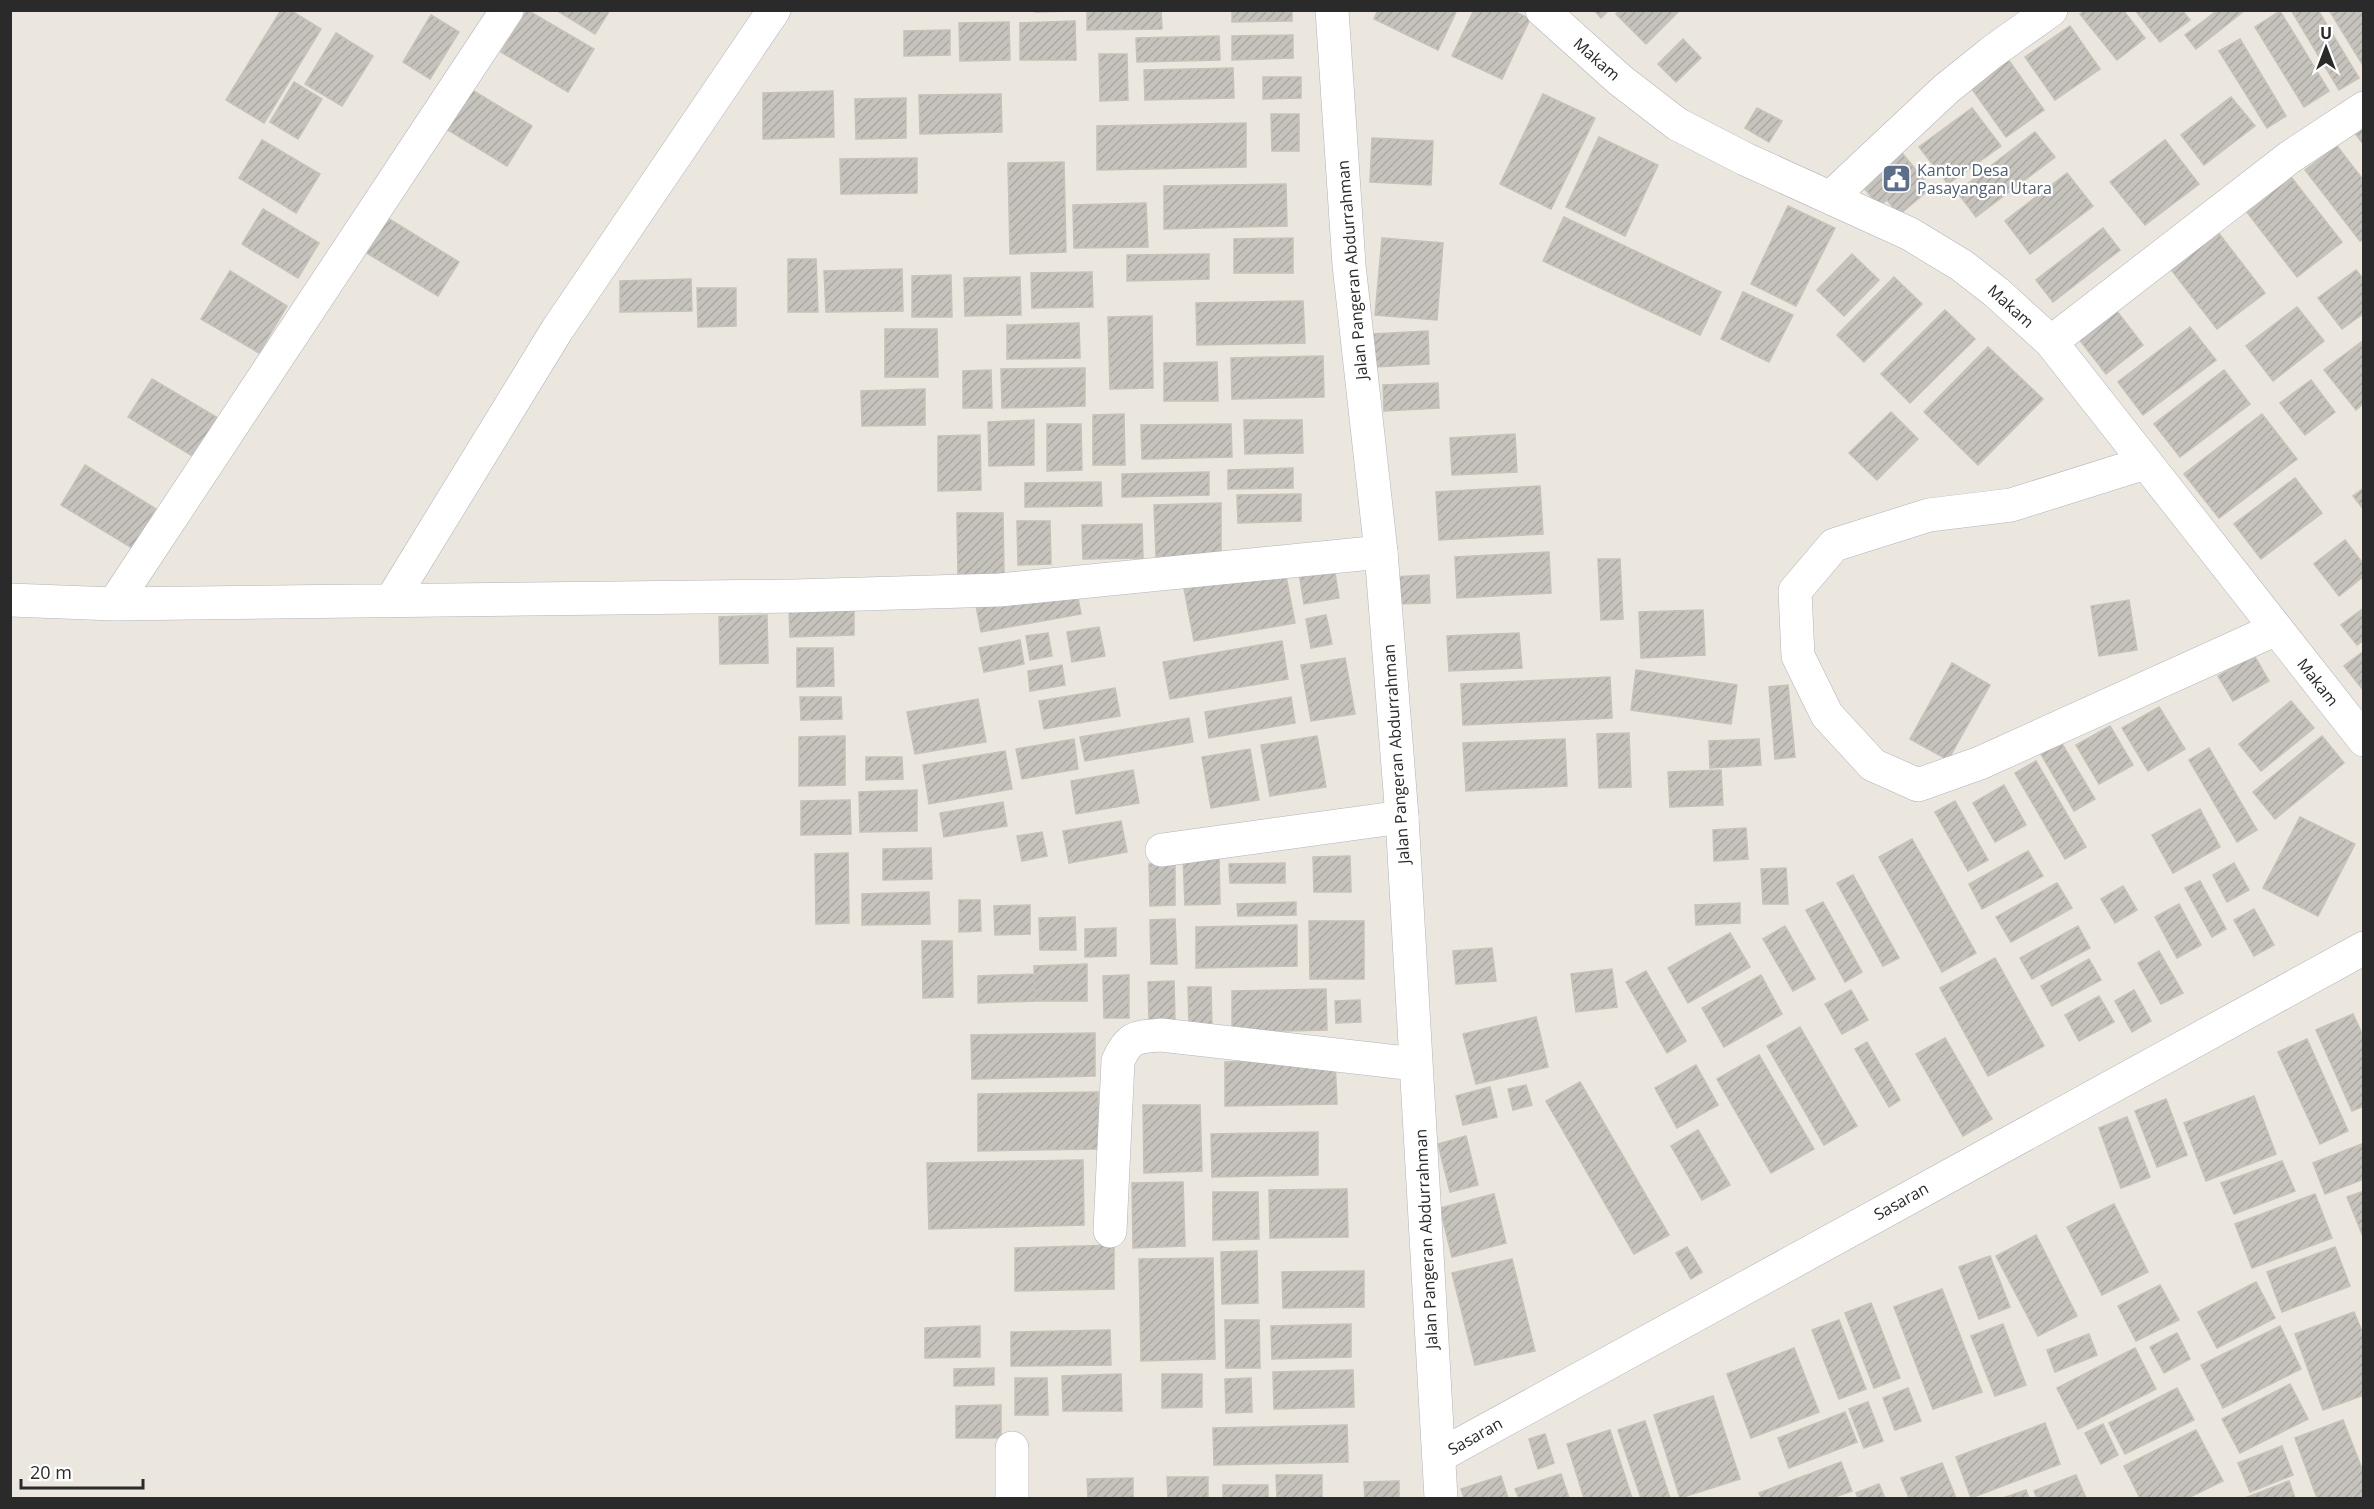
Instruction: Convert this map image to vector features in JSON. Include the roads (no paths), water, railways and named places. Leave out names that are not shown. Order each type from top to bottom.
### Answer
[{"type":"street","points":[[114,604],[507,10]]},
{"type":"street","points":[[392,601],[557,330],[774,10]]},
{"type":"street","name":"Jalan Pangeran Abdurrahman","points":[[1332,10],[1349,265],[1381,552],[1402,817],[1441,1498]]},
{"type":"street","name":"Makam","points":[[1542,10],[1620,80],[1677,124],[1745,159],[1910,234],[1961,265],[1996,292],[2051,342],[2364,740]]},
{"type":"street","points":[[1831,197],[1946,89],[1992,52],[2051,10]]},
{"type":"street","points":[[2051,342],[2290,157],[2364,108]]},
{"type":"street","points":[[2145,464],[2011,505],[1929,515],[1834,545],[1795,591],[1798,656],[1827,715],[1873,765],[1918,785],[1980,764],[2276,629]]},
{"type":"street","points":[[10,600],[114,604],[794,596],[1000,590],[1381,552]]},
{"type":"street","points":[[1162,850],[1402,817]]},
{"type":"street","name":"Sasaran","points":[[1439,1456],[2364,948]]},
{"type":"street","points":[[1110,1231],[1118,1061],[1125,1047],[1135,1037],[1161,1035],[1415,1064]]},
{"type":"street","points":[[1012,1448],[1012,1498]]},
{"type":"place","name":"Kantor Desa Pasayangan Utara","points":[[1896,179]]}]
